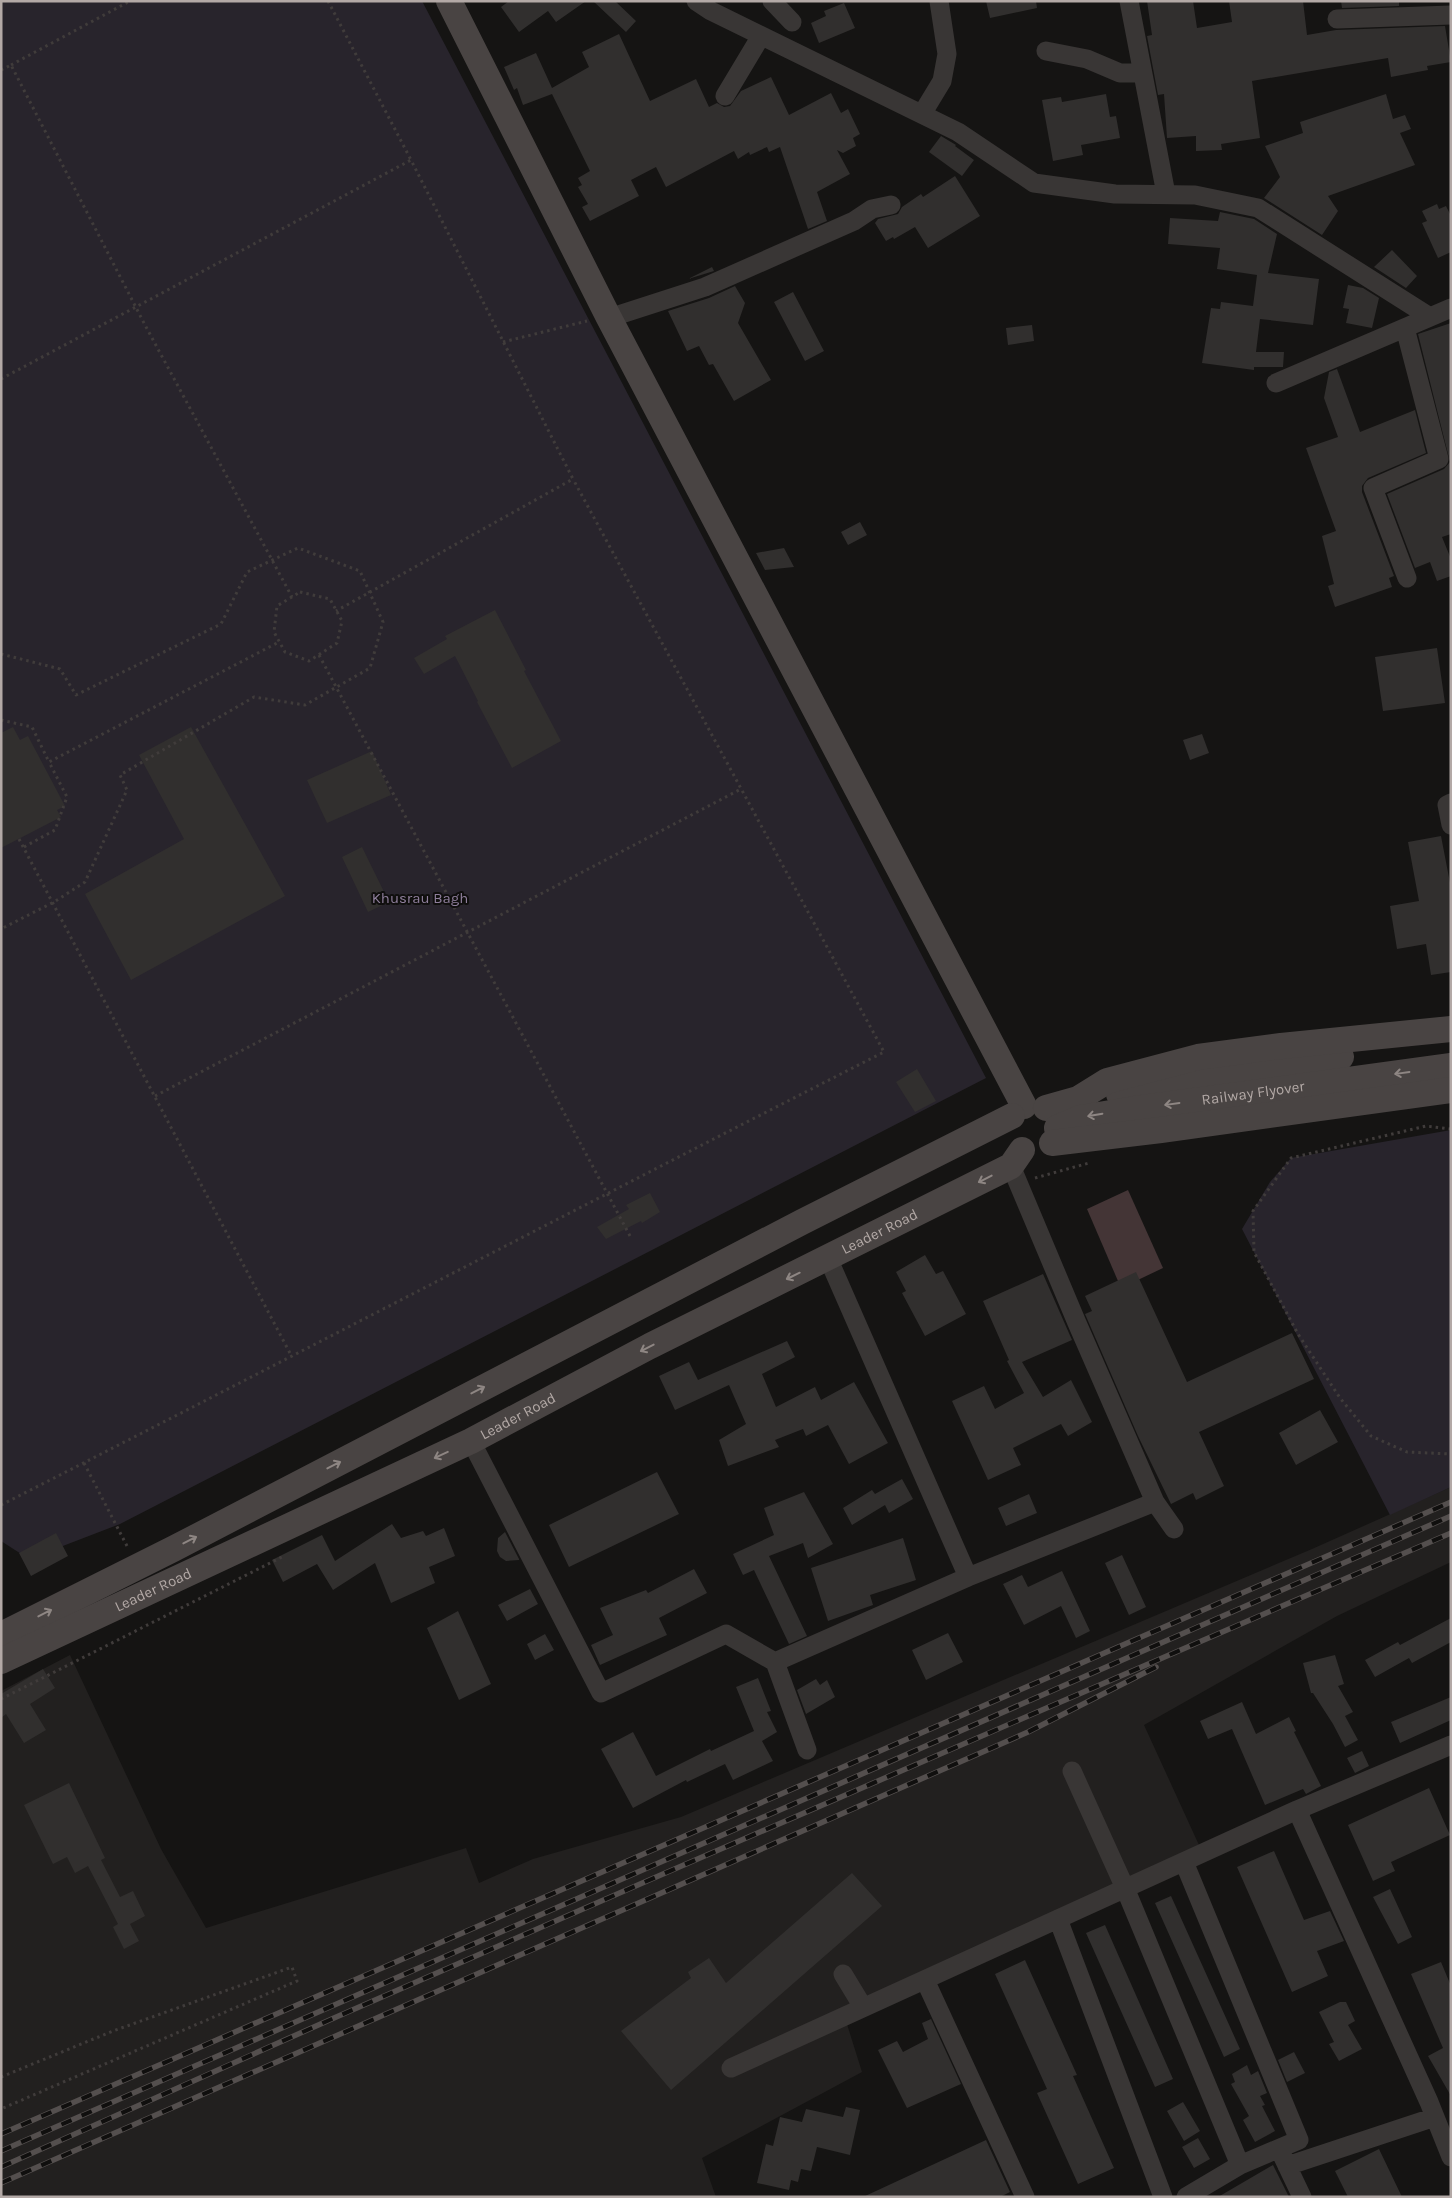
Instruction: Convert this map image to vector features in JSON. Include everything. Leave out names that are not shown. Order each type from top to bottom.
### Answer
[{"type":"main road","points":[[449,1],[609,318],[1038,1120]]},
{"type":"main road","points":[[1038,1120],[1107,1081],[1198,1057],[1281,1046],[1451,1029]]},
{"type":"main road","name":"Railway Flyover","points":[[1038,1120],[1080,1118],[1134,1100],[1262,1068],[1376,1052],[1451,1045]]},
{"type":"main road","name":"Railway Flyover","points":[[1078,1099],[1134,1100],[1451,1066]]},
{"type":"main road","points":[[1017,1158],[1009,1123],[1038,1120],[1160,1130],[1451,1090]]},
{"type":"main road","name":"Leader Road","points":[[1,1634],[138,1566],[802,1222],[1038,1120],[1038,1152],[1017,1158],[828,1258],[650,1346],[471,1441],[1,1661]]},
{"type":"street","points":[[696,1],[711,11],[958,132],[1034,183],[1116,194],[1195,195],[1258,208],[1430,317]]},
{"type":"street","points":[[772,1],[792,22]]},
{"type":"street","points":[[922,114],[942,81],[947,54],[939,1]]},
{"type":"street","points":[[1129,1],[1166,194]]},
{"type":"street","points":[[1336,19],[1451,15]]},
{"type":"street","points":[[725,96],[761,36]]},
{"type":"street","points":[[1046,51],[1087,59],[1120,73],[1143,73]]},
{"type":"street","points":[[609,318],[706,287],[854,221],[872,209],[891,205]]},
{"type":"street","points":[[1276,383],[1451,308]]},
{"type":"street","points":[[1405,328],[1439,458],[1373,488],[1407,578]]},
{"type":"street","points":[[1017,1158],[1077,1323],[1155,1502],[1174,1529]]},
{"type":"street","points":[[828,1258],[968,1577]]},
{"type":"street","points":[[471,1441],[602,1693],[726,1634],[775,1662],[807,1750]]},
{"type":"street","points":[[775,1662],[968,1577],[1155,1502]]},
{"type":"street","points":[[730,2068],[1297,1810],[1451,1745]]},
{"type":"street","points":[[1072,1771],[1125,1888],[1240,2165]]},
{"type":"street","points":[[1297,1810],[1435,2117],[1451,2157]]},
{"type":"street","points":[[1184,1862],[1299,2140],[1240,2165],[1186,2197]]},
{"type":"street","points":[[1058,1919],[1163,2197]]},
{"type":"street","points":[[843,1974],[863,2007]]},
{"type":"street","points":[[925,1980],[1024,2197]]},
{"type":"street","points":[[1287,2166],[1435,2117]]},
{"type":"street","points":[[1279,2149],[1302,2197]]},
{"type":"path","points":[[1,70],[130,1]]},
{"type":"path","points":[[1,1506],[292,1357],[450,1273],[884,1052],[572,479],[411,160],[328,1]]},
{"type":"path","points":[[11,65],[138,307],[145,325],[292,597]]},
{"type":"path","points":[[1,379],[411,160]]},
{"type":"path","points":[[503,342],[589,320],[609,318]]},
{"type":"path","points":[[336,611],[572,479]]},
{"type":"path","points":[[1,654],[60,669],[76,695],[221,624],[247,572],[298,548],[360,571],[384,622],[370,668],[336,688],[305,705],[254,697],[120,775],[127,790],[85,882],[54,902],[1,929]]},
{"type":"path","points":[[300,592],[330,600],[342,621],[337,643],[310,661],[285,652],[274,632],[277,606],[292,597],[300,592]]},
{"type":"path","points":[[49,762],[279,642]]},
{"type":"path","points":[[319,654],[630,1236]]},
{"type":"path","points":[[1,720],[32,727],[67,797],[55,830],[24,847]]},
{"type":"path","points":[[155,1096],[741,789]]},
{"type":"path","points":[[20,839],[292,1357]]},
{"type":"path","points":[[1451,1129],[1426,1126],[1291,1158],[1253,1211],[1254,1252],[1298,1334],[1340,1398],[1364,1428],[1371,1436],[1407,1452],[1451,1454]]},
{"type":"path","points":[[84,1463],[138,1566]]},
{"type":"path","points":[[1,2077],[113,2031],[292,1967],[297,1981],[1,2109]]},
{"type":"shaded area","points":[[1128,1190],[1163,1268],[1121,1288],[1087,1209]]},
{"type":"shaded area","points":[[1451,1487],[1451,1562],[1337,1616],[1144,1725],[1204,1856],[846,2021],[862,2072],[702,2158],[716,2197],[1,2197],[1,1691],[70,1655],[161,1849],[206,1928],[466,1848],[479,1883],[533,1859],[681,1817],[1312,1549]]},
{"type":"green space","name":"Khusrau Bagh","points":[[1,1],[422,1],[986,1078],[120,1524],[29,1559],[1,1541]]},
{"type":"green space","points":[[1451,1130],[1451,1487],[1390,1515],[1242,1229],[1270,1182],[1291,1158]]},
{"type":"building","points":[[509,1],[586,1],[556,22],[548,11],[519,32],[501,7]]},
{"type":"building","points":[[593,1],[615,1],[636,21],[626,32]]},
{"type":"building","points":[[986,1],[1036,1],[1037,8],[990,18]]},
{"type":"building","points":[[1147,1],[1193,1],[1197,28],[1232,22],[1229,1],[1303,1],[1307,35],[1336,30],[1445,26],[1451,62],[1427,66],[1428,70],[1391,77],[1388,58],[1252,81],[1260,138],[1221,144],[1222,150],[1196,151],[1196,136],[1167,138],[1164,94],[1158,95],[1147,36],[1152,35]]},
{"type":"building","points":[[1341,1],[1399,1],[1399,6],[1342,8]]},
{"type":"building","points":[[844,3],[855,28],[819,43],[811,23],[826,16],[824,11]]},
{"type":"building","points":[[619,34],[650,101],[696,79],[709,107],[717,103],[724,107],[730,106],[741,91],[771,77],[789,115],[831,93],[841,113],[848,109],[860,134],[853,138],[856,146],[843,153],[837,150],[850,174],[817,192],[827,221],[808,229],[780,147],[769,152],[767,147],[750,155],[749,152],[738,159],[734,151],[666,187],[656,167],[631,180],[639,196],[590,221],[582,207],[588,204],[578,187],[582,185],[578,178],[590,171],[552,94],[523,105],[517,88],[514,90],[504,67],[536,53],[552,88],[589,67],[582,52]]},
{"type":"building","points":[[1106,94],[1110,117],[1116,116],[1120,138],[1081,145],[1083,155],[1053,161],[1042,100],[1061,97],[1062,102]]},
{"type":"building","points":[[1386,94],[1393,119],[1405,115],[1411,129],[1400,133],[1415,165],[1328,196],[1338,211],[1322,235],[1264,198],[1280,177],[1265,146],[1303,133],[1300,122]]},
{"type":"building","points":[[941,136],[956,145],[974,160],[962,176],[929,152]]},
{"type":"building","points":[[955,176],[980,216],[928,248],[915,227],[894,239],[893,237],[886,241],[875,223],[878,219],[898,214],[902,207],[921,194],[923,197]]},
{"type":"building","points":[[1437,204],[1439,209],[1446,206],[1451,216],[1451,252],[1438,258],[1422,223],[1427,221],[1422,211]]},
{"type":"building","points":[[1220,212],[1254,219],[1277,234],[1268,273],[1319,279],[1313,325],[1260,319],[1256,352],[1284,352],[1283,367],[1254,367],[1254,370],[1202,363],[1211,308],[1220,309],[1221,302],[1253,306],[1257,275],[1217,269],[1220,248],[1168,244],[1170,218],[1218,221]]},
{"type":"building","points":[[1392,250],[1417,276],[1406,288],[1374,267]]},
{"type":"building","points":[[712,267],[714,271],[688,279]]},
{"type":"building","points":[[1348,285],[1363,288],[1379,298],[1372,328],[1346,323],[1349,309],[1343,308]]},
{"type":"building","points":[[735,286],[745,303],[738,323],[771,380],[734,401],[713,364],[709,365],[699,346],[687,351],[668,311],[709,298]]},
{"type":"building","points":[[793,292],[824,351],[805,361],[774,302]]},
{"type":"building","points":[[1451,323],[1451,534],[1442,537],[1451,559],[1451,576],[1437,581],[1430,562],[1415,568],[1387,494],[1444,469],[1450,462],[1418,334]]},
{"type":"building","points":[[1032,325],[1034,341],[1008,345],[1006,328]]},
{"type":"building","points":[[1337,369],[1360,432],[1415,410],[1426,453],[1368,478],[1362,486],[1362,492],[1394,576],[1389,578],[1392,587],[1335,607],[1328,586],[1334,584],[1322,536],[1336,531],[1306,448],[1338,437],[1324,398],[1329,372]]},
{"type":"building","points":[[860,522],[867,535],[848,545],[841,532]]},
{"type":"building","points":[[784,548],[794,567],[765,570],[756,553]]},
{"type":"building","points":[[495,610],[526,670],[524,671],[561,741],[512,768],[455,656],[424,674],[414,658],[447,639],[445,636]]},
{"type":"building","points":[[1437,648],[1445,703],[1383,711],[1375,657]]},
{"type":"building","points":[[13,727],[20,740],[28,736],[65,806],[57,810],[61,817],[1,848],[1,733]]},
{"type":"building","points":[[191,727],[285,896],[131,980],[85,894],[184,839],[139,755]]},
{"type":"building","points":[[1202,734],[1209,753],[1190,760],[1183,740]]},
{"type":"building","points":[[372,751],[391,795],[327,823],[307,780]]},
{"type":"building","points":[[1441,836],[1451,888],[1451,972],[1431,975],[1426,944],[1397,949],[1390,906],[1419,901],[1408,842]]},
{"type":"building","points":[[362,847],[389,902],[368,912],[342,857]]},
{"type":"building","points":[[917,1069],[936,1101],[915,1112],[896,1082]]},
{"type":"building","points":[[650,1193],[660,1212],[642,1223],[641,1221],[606,1239],[597,1227],[629,1209],[626,1205]]},
{"type":"building","points":[[925,1255],[936,1274],[943,1271],[966,1314],[925,1336],[902,1293],[906,1291],[896,1272]]},
{"type":"building","points":[[1136,1272],[1187,1382],[1292,1333],[1314,1379],[1199,1432],[1224,1486],[1196,1500],[1193,1493],[1171,1504],[1138,1436],[1085,1314],[1092,1311],[1085,1296]]},
{"type":"building","points":[[1043,1274],[1072,1340],[1022,1362],[1043,1397],[1071,1380],[1092,1422],[1068,1436],[1061,1424],[1013,1448],[1021,1465],[988,1480],[952,1401],[984,1386],[995,1409],[1024,1393],[1007,1361],[1009,1360],[983,1301]]},
{"type":"building","points":[[787,1341],[795,1357],[762,1374],[776,1407],[815,1387],[821,1400],[854,1382],[888,1443],[849,1464],[828,1425],[806,1436],[803,1429],[775,1440],[779,1447],[728,1466],[719,1440],[746,1424],[729,1385],[675,1410],[659,1376],[689,1362],[698,1380]]},
{"type":"building","points":[[1320,1410],[1338,1442],[1296,1465],[1279,1433]]},
{"type":"building","points":[[657,1472],[679,1514],[569,1567],[549,1525]]},
{"type":"building","points":[[902,1479],[913,1499],[889,1513],[885,1505],[852,1525],[843,1508],[872,1490],[875,1494]]},
{"type":"building","points":[[804,1492],[833,1544],[808,1558],[803,1543],[769,1556],[807,1636],[789,1644],[754,1570],[743,1575],[733,1554],[774,1535],[764,1508]]},
{"type":"building","points":[[1029,1494],[1037,1513],[1006,1526],[998,1508]]},
{"type":"building","points":[[392,1524],[401,1538],[423,1531],[426,1536],[444,1528],[455,1556],[429,1567],[435,1583],[391,1603],[375,1563],[333,1590],[317,1564],[283,1582],[272,1560],[322,1535],[335,1561]]},
{"type":"building","points":[[505,1532],[519,1560],[506,1561],[500,1557],[497,1551],[498,1538]]},
{"type":"building","points":[[56,1533],[68,1556],[31,1576],[19,1553]]},
{"type":"building","points":[[903,1538],[916,1580],[870,1595],[873,1605],[828,1621],[811,1568]]},
{"type":"building","points":[[1122,1555],[1146,1607],[1129,1615],[1105,1563]]},
{"type":"building","points":[[694,1569],[707,1593],[659,1618],[667,1635],[600,1665],[591,1645],[613,1635],[600,1608],[646,1590],[648,1593]]},
{"type":"building","points":[[1062,1571],[1090,1631],[1076,1638],[1061,1606],[1024,1625],[1003,1584],[1022,1575],[1028,1587]]},
{"type":"building","points":[[530,1589],[538,1604],[507,1621],[498,1605]]},
{"type":"building","points":[[458,1611],[491,1684],[459,1700],[427,1628]]},
{"type":"building","points":[[1451,1618],[1451,1642],[1412,1663],[1409,1658],[1375,1677],[1365,1660],[1398,1642],[1400,1645]]},
{"type":"building","points":[[948,1633],[963,1662],[926,1680],[912,1650]]},
{"type":"building","points":[[545,1634],[554,1650],[535,1660],[527,1644]]},
{"type":"building","points":[[1335,1655],[1344,1684],[1338,1686],[1353,1712],[1345,1716],[1358,1740],[1345,1747],[1333,1724],[1313,1693],[1311,1693],[1303,1663]]},
{"type":"building","points":[[43,1669],[55,1688],[30,1704],[46,1730],[24,1743],[6,1714],[1,1718],[1,1694]]},
{"type":"building","points":[[758,1678],[771,1711],[767,1712],[777,1732],[762,1741],[773,1761],[733,1780],[725,1764],[687,1782],[686,1780],[633,1808],[601,1749],[633,1732],[656,1776],[710,1749],[711,1751],[754,1731],[736,1687]]},
{"type":"building","points":[[816,1679],[820,1685],[827,1680],[835,1697],[806,1714],[797,1690]]},
{"type":"building","points":[[1451,1697],[1451,1720],[1400,1743],[1391,1722]]},
{"type":"building","points":[[1242,1702],[1256,1734],[1289,1717],[1296,1731],[1294,1732],[1321,1786],[1306,1794],[1303,1789],[1265,1805],[1232,1729],[1208,1739],[1200,1721]]},
{"type":"building","points":[[1362,1751],[1369,1766],[1355,1773],[1347,1758]]},
{"type":"building","points":[[69,1783],[105,1858],[101,1860],[120,1897],[133,1891],[145,1916],[130,1924],[139,1941],[124,1949],[113,1927],[118,1924],[88,1866],[75,1873],[67,1857],[53,1864],[24,1805]]},
{"type":"building","points":[[1429,1788],[1450,1835],[1391,1862],[1395,1871],[1373,1881],[1348,1825]]},
{"type":"building","points":[[1274,1851],[1304,1920],[1330,1911],[1344,1941],[1317,1951],[1328,1976],[1292,1992],[1237,1867]]},
{"type":"building","points":[[852,1873],[882,1906],[671,2090],[621,2031],[691,1978],[688,1972],[709,1958],[726,1983]]},
{"type":"building","points":[[1390,1889],[1412,1937],[1398,1944],[1373,1897]]},
{"type":"building","points":[[1171,1896],[1240,2049],[1224,2057],[1155,1903]]},
{"type":"building","points":[[1105,1925],[1173,2079],[1155,2087],[1086,1933]]},
{"type":"building","points":[[1025,1960],[1077,2075],[1073,2076],[1114,2168],[1078,2184],[1037,2093],[1047,2089],[995,1974]]},
{"type":"building","points":[[1441,1962],[1451,1986],[1451,2096],[1428,2056],[1443,2048],[1411,1974]]},
{"type":"building","points":[[1340,2002],[1346,2002],[1355,2021],[1348,2025],[1362,2049],[1339,2061],[1329,2044],[1334,2042],[1319,2012]]},
{"type":"building","points":[[931,2019],[961,2084],[907,2108],[878,2050],[897,2041],[903,2052],[928,2039],[922,2023]]},
{"type":"building","points":[[1294,2052],[1305,2073],[1287,2082],[1278,2060]]},
{"type":"building","points":[[1247,2065],[1251,2075],[1258,2071],[1267,2093],[1260,2096],[1265,2105],[1262,2106],[1275,2131],[1255,2142],[1243,2120],[1249,2116],[1231,2084],[1235,2082],[1232,2074]]},
{"type":"building","points":[[1183,2102],[1200,2131],[1184,2141],[1167,2111]]},
{"type":"building","points":[[846,2107],[860,2110],[850,2155],[817,2147],[811,2171],[801,2169],[798,2182],[791,2180],[789,2190],[757,2183],[766,2144],[773,2146],[780,2117],[802,2122],[806,2109],[843,2117]]},
{"type":"building","points":[[1198,2138],[1210,2159],[1194,2168],[1182,2147]]},
{"type":"building","points":[[986,2140],[1010,2192],[1000,2197],[863,2197]]},
{"type":"building","points":[[1379,2149],[1402,2197],[1348,2197],[1335,2171]]},
{"type":"building","points":[[1273,2165],[1289,2197],[1218,2197]]},
{"type":"railway","points":[[1,2134],[1451,1502]]},
{"type":"railway","points":[[1,2151],[1451,1516]]},
{"type":"railway","points":[[1,2167],[663,1874],[1451,1533]]},
{"type":"railway","points":[[1,2183],[1028,1732],[1156,1667]]}]
